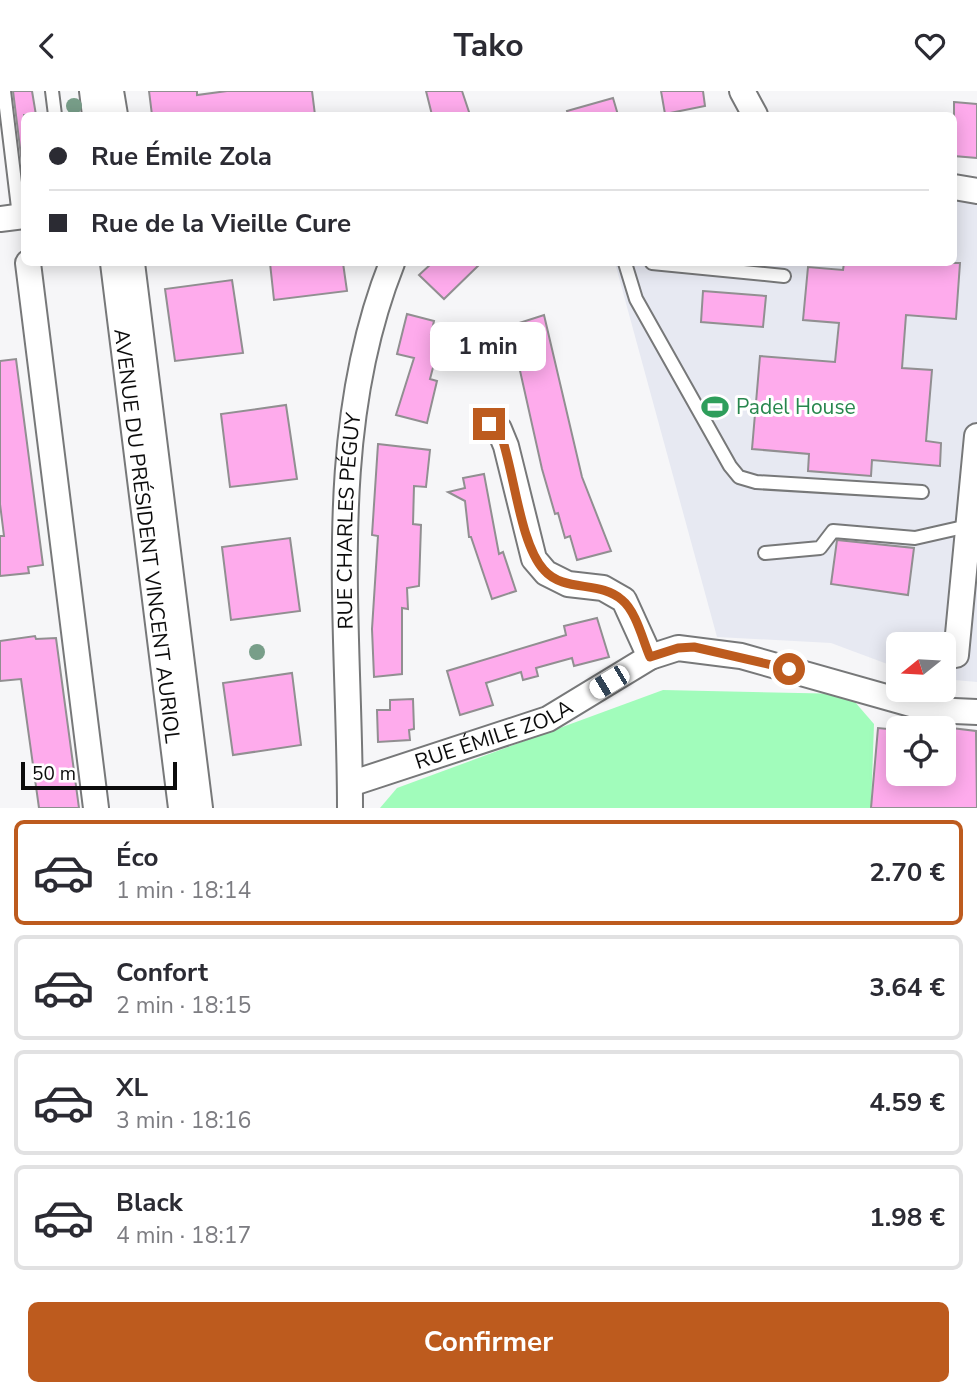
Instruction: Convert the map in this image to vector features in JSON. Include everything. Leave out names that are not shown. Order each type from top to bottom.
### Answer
[{"type":"street","points":[[92,91],[94,112]]},
{"type":"street","points":[[111,91],[114,112]]},
{"type":"street","points":[[742,91],[753,112]]},
{"type":"street","points":[[957,188],[977,191]]},
{"type":"street","points":[[28,266],[96,808]]},
{"type":"street","name":"AVENUE DU PRÉSIDENT VINCENT AURIOL","points":[[113,266],[181,808]]},
{"type":"street","name":"AVENUE DU PRÉSIDENT VINCENT AURIOL","points":[[132,266],[200,808]]},
{"type":"street","name":"RUE CHARLES PÉGUY","points":[[350,796],[344,560],[346,465],[367,344],[378,297],[391,266]]},
{"type":"street","points":[[489,424],[499,429],[506,446],[534,559],[547,573],[568,584],[603,588],[624,600],[650,657]]},
{"type":"street","points":[[956,655],[977,436]]},
{"type":"street","name":"RUE ÉMILE ZOLA","points":[[350,796],[548,719],[650,657],[678,648],[694,647],[741,656],[932,709],[977,712]]},
{"type":"lane","points":[[4,91],[18,221]]},
{"type":"lane","points":[[52,91],[55,112]]},
{"type":"lane","points":[[626,266],[636,299],[730,466],[739,477],[756,482],[922,492]]},
{"type":"lane","points":[[682,266],[784,276]]},
{"type":"lane","points":[[765,553],[820,548],[833,531],[915,538],[968,526]]},
{"type":"shaded area","points":[[957,196],[977,200],[977,682],[956,680],[956,632],[886,632],[886,664],[831,643],[717,637],[616,266],[957,266]]},
{"type":"green space","points":[[663,690],[848,694],[874,724],[871,808],[380,808],[397,788]]},
{"type":"building","points":[[13,91],[32,91],[36,112],[21,112],[21,156]]},
{"type":"building","points":[[149,91],[197,91],[197,95],[227,91],[312,91],[315,112],[152,112]]},
{"type":"building","points":[[426,91],[462,91],[469,112],[431,112]]},
{"type":"building","points":[[661,91],[703,91],[705,106],[665,112]]},
{"type":"building","points":[[613,98],[617,112],[567,112]]},
{"type":"building","points":[[954,102],[977,104],[977,158],[957,156],[957,112],[954,112]]},
{"type":"building","points":[[957,263],[960,263],[956,319],[906,315],[902,368],[932,370],[926,441],[941,443],[940,466],[872,460],[871,476],[808,471],[809,454],[752,449],[760,356],[835,362],[839,323],[803,320],[808,267],[843,270],[844,266],[957,266]]},
{"type":"building","points":[[270,266],[343,266],[347,291],[274,300]]},
{"type":"building","points":[[429,266],[478,266],[444,299],[419,275]]},
{"type":"building","points":[[232,280],[243,353],[175,361],[165,289]]},
{"type":"building","points":[[703,291],[766,296],[763,327],[701,322]]},
{"type":"building","points":[[407,314],[434,321],[431,334],[441,337],[430,379],[437,381],[427,423],[396,415],[414,358],[397,354]]},
{"type":"building","points":[[544,315],[582,477],[611,551],[577,560],[570,536],[565,538],[558,513],[555,514],[542,469],[510,326]]},
{"type":"building","points":[[16,359],[43,565],[28,567],[29,573],[0,576],[0,536],[4,536],[0,504],[0,361]]},
{"type":"building","points":[[286,405],[297,479],[230,487],[221,414]]},
{"type":"building","points":[[378,444],[430,450],[426,487],[414,486],[413,524],[421,525],[419,586],[407,588],[408,609],[402,608],[402,674],[374,677],[372,629],[378,536],[372,535]]},
{"type":"building","points":[[484,474],[499,554],[503,552],[516,591],[492,599],[469,537],[465,501],[448,492],[465,488],[463,478]]},
{"type":"building","points":[[290,538],[300,611],[231,620],[222,547]]},
{"type":"building","points":[[837,540],[914,548],[908,595],[831,584]]},
{"type":"building","points":[[597,618],[609,657],[574,666],[572,658],[536,668],[538,676],[523,680],[521,672],[486,683],[493,705],[460,715],[447,671],[566,635],[564,626]]},
{"type":"building","points":[[35,636],[36,639],[56,638],[79,808],[39,808],[21,679],[0,681],[0,641]]},
{"type":"building","points":[[292,673],[301,745],[233,755],[223,683]]},
{"type":"building","points":[[413,699],[414,729],[409,730],[410,740],[378,742],[377,710],[390,710],[390,700]]},
{"type":"building","points":[[878,728],[886,729],[886,786],[956,786],[956,729],[976,731],[977,808],[871,808]]},
{"type":"place","name":"Padel House","points":[[715,407]]},
{"type":"route","points":[[489,424],[499,429],[506,446],[534,559],[547,573],[568,584],[603,588],[624,600],[650,657],[678,648],[694,647],[789,669]]}]
